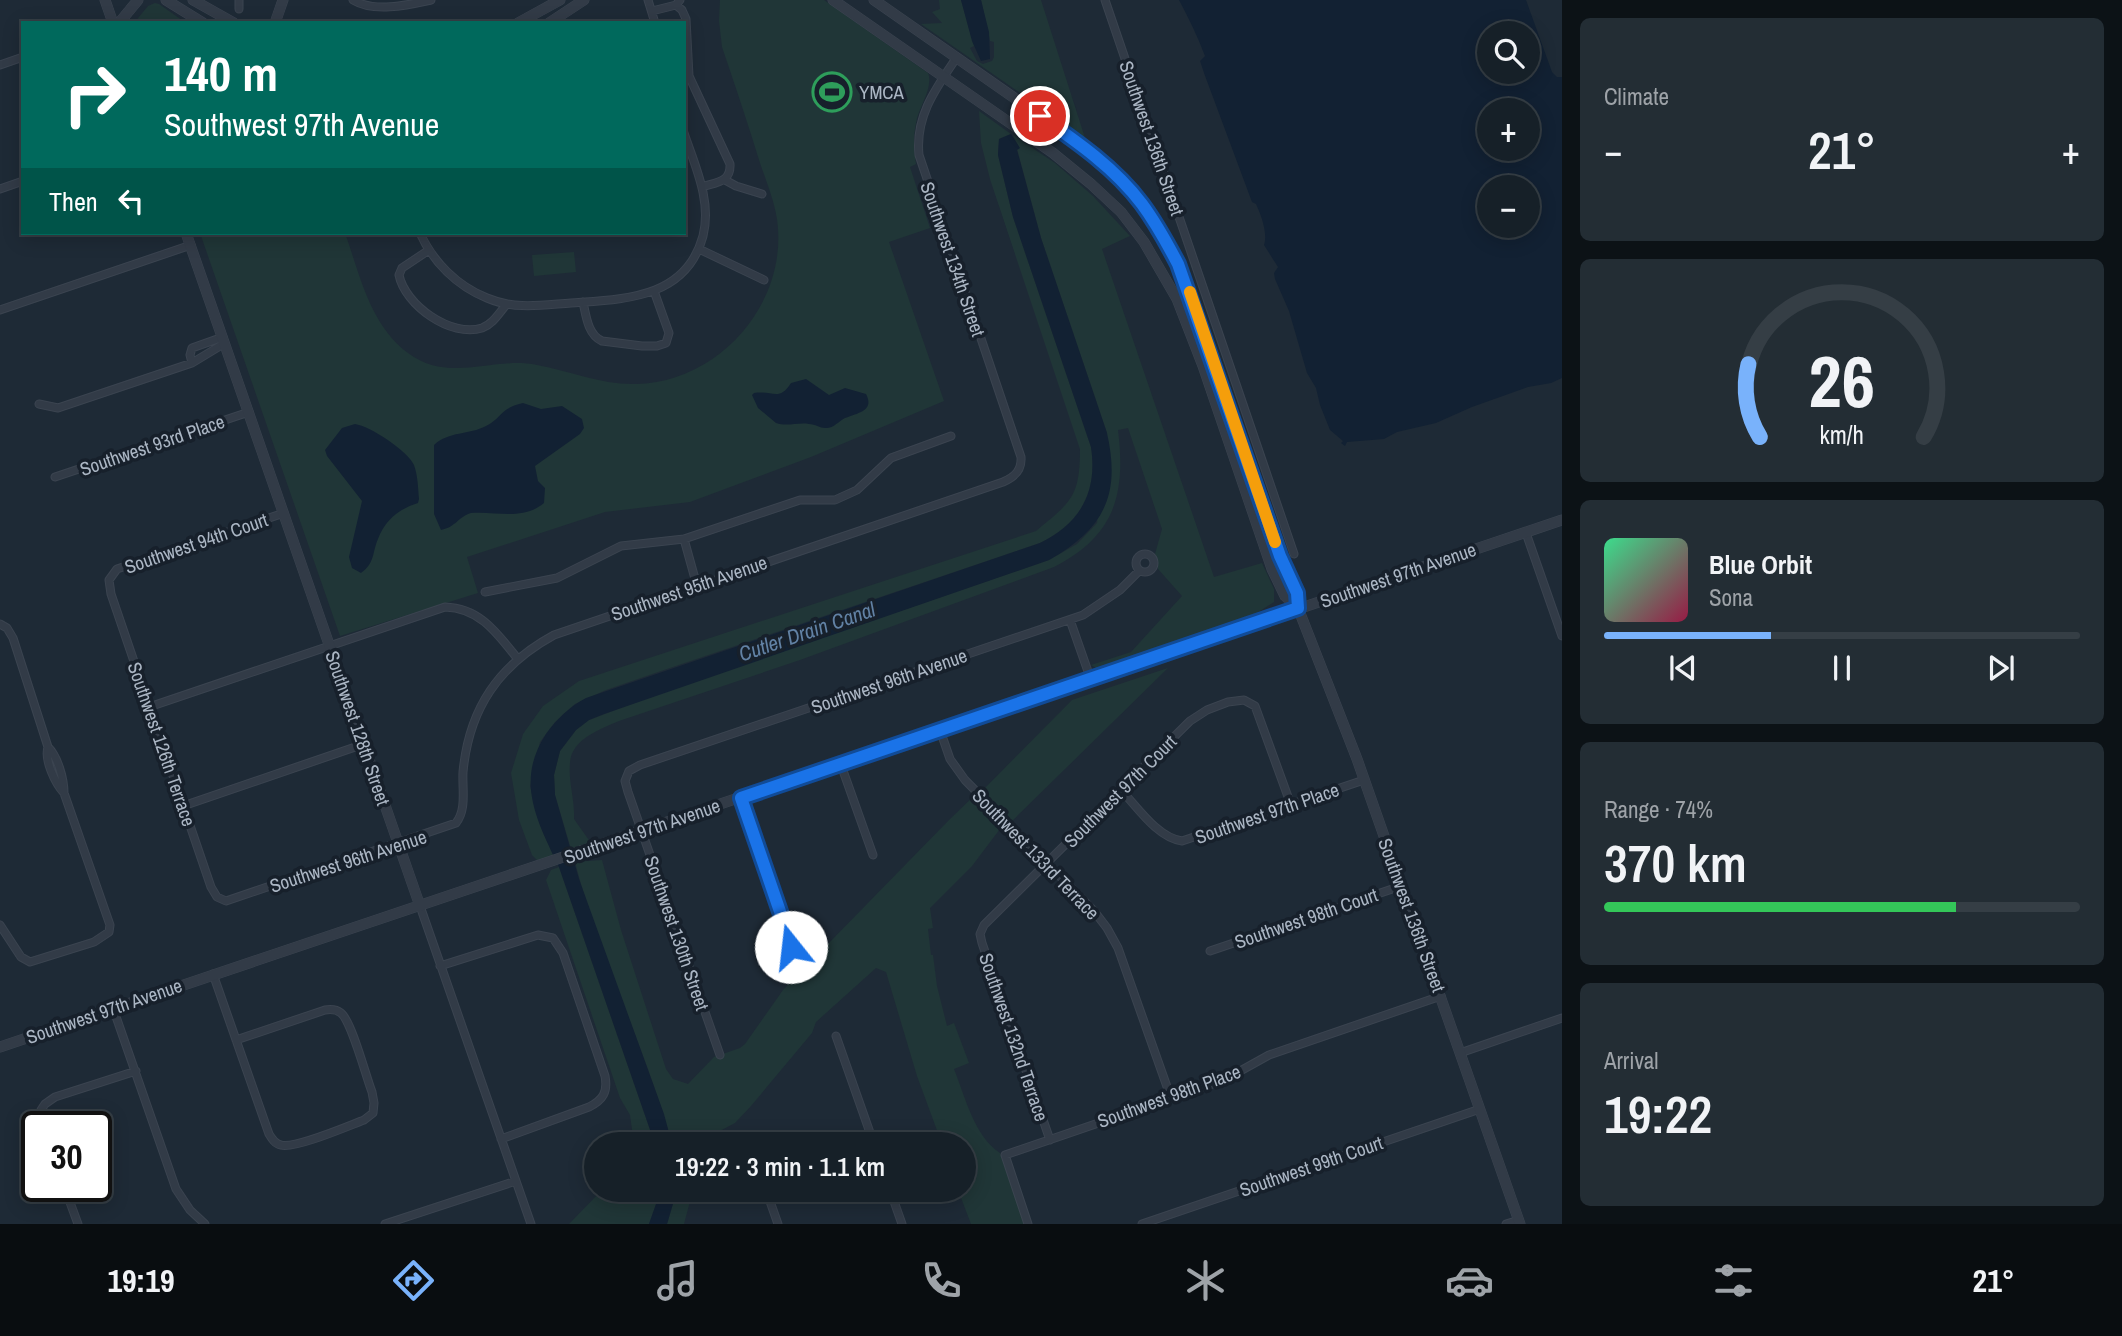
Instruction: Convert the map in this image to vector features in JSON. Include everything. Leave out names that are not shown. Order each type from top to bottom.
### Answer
[{"type":"street","points":[[104,0],[115,21]]},
{"type":"street","points":[[118,21],[138,0]]},
{"type":"street","points":[[166,0],[200,21]]},
{"type":"street","points":[[193,0],[230,21]]},
{"type":"street","points":[[276,21],[283,0]]},
{"type":"street","points":[[353,0],[361,4],[380,6],[431,0]]},
{"type":"street","points":[[524,21],[560,0]]},
{"type":"street","points":[[552,21],[584,0]]},
{"type":"street","points":[[648,0],[654,21]]},
{"type":"street","name":"Southwest 136th Street","points":[[833,0],[1053,153],[1121,212],[1144,242],[1177,299],[1188,326],[1272,569],[1285,596],[1298,608]]},
{"type":"street","name":"Southwest 136th Street","points":[[874,0],[1063,132],[1113,173],[1141,202],[1163,236],[1190,292],[1276,545],[1297,593],[1298,608],[1364,780],[1520,1222]]},
{"type":"street","name":"Southwest 136th Street","points":[[1105,0],[1293,554]]},
{"type":"street","points":[[652,11],[678,3],[687,19],[690,79],[730,164],[729,175],[725,180],[702,187]]},
{"type":"street","name":"Southwest 134th Street","points":[[957,57],[922,118],[918,140],[920,160],[1019,450],[1021,465]]},
{"type":"street","points":[[0,65],[21,58]]},
{"type":"street","points":[[420,235],[443,268],[470,289],[506,305],[529,307],[635,298],[670,282],[685,270],[699,249],[706,219],[706,203],[686,139]]},
{"type":"street","points":[[725,180],[736,187],[762,194]]},
{"type":"street","points":[[0,189],[21,182]]},
{"type":"street","name":"Southwest 128th Street","points":[[187,235],[531,1224]]},
{"type":"street","points":[[0,310],[191,245]]},
{"type":"street","points":[[699,249],[764,280]]},
{"type":"street","points":[[429,250],[402,268],[400,279],[416,303],[437,321],[453,327],[478,329],[491,322],[506,305]]},
{"type":"street","points":[[583,302],[596,339],[657,346],[666,343],[669,332],[654,291]]},
{"type":"street","points":[[192,363],[192,348],[224,340]]},
{"type":"street","points":[[39,404],[58,408],[192,363],[224,340]]},
{"type":"street","name":"Southwest 93rd Place","points":[[55,477],[249,412]]},
{"type":"street","points":[[485,592],[557,578],[621,546],[684,539],[800,500],[835,500],[857,489],[891,458],[951,436]]},
{"type":"street","name":"Southwest 95th Avenue","points":[[462,813],[466,749],[472,725],[496,683],[517,658],[560,632],[1003,482],[1015,476],[1021,465]]},
{"type":"street","name":"Southwest 94th Court","points":[[110,577],[117,569],[284,513]]},
{"type":"street","name":"Southwest 97th Avenue","points":[[0,1047],[1562,520]]},
{"type":"street","points":[[1526,533],[1562,636]]},
{"type":"street","points":[[684,539],[697,586]]},
{"type":"street","name":"Southwest 96th Avenue","points":[[629,772],[640,765],[1070,620],[1104,602],[1139,571]]},
{"type":"street","name":"Southwest 126th Terrace","points":[[110,577],[111,594],[212,890],[220,899],[229,901]]},
{"type":"street","points":[[149,707],[439,608],[469,610],[482,618],[517,658]]},
{"type":"street","points":[[1070,620],[1091,680]]},
{"type":"street","points":[[0,926],[21,957],[30,962],[94,942],[109,932],[109,919],[64,793],[64,784],[53,752],[48,747],[15,644],[2,624]]},
{"type":"street","name":"Southwest 97th Court","points":[[980,934],[987,923],[1195,717],[1228,702],[1252,702],[1258,711],[1291,805]]},
{"type":"street","name":"Southwest 133rd Terrace","points":[[940,730],[950,759],[965,780],[1101,919],[1115,941],[1171,1098]]},
{"type":"street","points":[[183,806],[364,744]]},
{"type":"street","points":[[841,765],[873,855]]},
{"type":"street","name":"Southwest 130th Street","points":[[629,772],[626,786],[720,1055]]},
{"type":"street","name":"Southwest 97th Place","points":[[1122,791],[1156,827],[1170,838],[1182,841],[1364,780]]},
{"type":"street","points":[[741,798],[785,926],[793,935]]},
{"type":"street","name":"Southwest 96th Avenue","points":[[229,901],[452,826],[462,813]]},
{"type":"street","name":"Southwest 98th Court","points":[[1210,951],[1401,886]]},
{"type":"street","name":"Southwest 132nd Terrace","points":[[980,934],[1050,1140]]},
{"type":"street","points":[[440,966],[543,935],[553,939],[561,948],[569,967],[605,1076],[606,1089],[601,1100],[589,1107],[501,1139]]},
{"type":"street","points":[[213,974],[236,1040],[269,1134],[278,1144],[297,1144],[364,1120],[373,1113],[372,1092],[350,1029],[343,1015],[333,1009],[236,1040]]},
{"type":"street","name":"Southwest 98th Place","points":[[1028,1224],[1005,1155],[1233,1077],[1269,1055],[1441,996]]},
{"type":"street","points":[[113,1008],[176,1189],[190,1210],[205,1224]]},
{"type":"street","points":[[1460,1053],[1562,1018]]},
{"type":"street","points":[[836,1036],[870,1132]]},
{"type":"street","points":[[42,1111],[42,1107],[55,1097],[136,1071]]},
{"type":"street","name":"Southwest 99th Court","points":[[1142,1224],[1480,1109]]},
{"type":"street","points":[[385,1224],[516,1181]]},
{"type":"street","points":[[70,1202],[78,1224]]},
{"type":"street","points":[[770,1202],[778,1224]]},
{"type":"street","points":[[894,1202],[902,1224]]},
{"type":"street","points":[[1506,1224],[1520,1222]]},
{"type":"green space","points":[[720,0],[824,0],[928,73],[929,85],[915,128],[916,164],[910,167],[930,228],[889,242],[944,401],[811,457],[690,502],[605,512],[467,557],[478,593],[340,636],[201,235],[346,235],[368,298],[384,328],[408,353],[439,367],[521,363],[623,384],[667,380],[695,369],[721,353],[742,332],[760,307],[772,280],[778,250],[774,205],[722,47]]},
{"type":"green space","points":[[939,0],[961,0],[974,46],[970,48],[977,61],[983,64],[992,61],[994,57],[994,42],[990,41],[981,0],[1041,0],[1085,138],[921,24],[942,23],[932,12],[940,9]]},
{"type":"green space","points":[[159,4],[183,21],[136,21],[148,6]]},
{"type":"green space","points":[[979,111],[1011,134],[999,139],[998,155],[1013,217],[1091,447],[1092,478],[1083,505],[1066,526],[1040,543],[606,690],[575,704],[555,722],[540,742],[530,786],[540,825],[553,855],[538,861],[532,855],[519,820],[511,773],[523,734],[543,706],[579,681],[1036,531],[1058,513],[1071,497],[1078,478],[1080,449],[990,179],[981,143]]},
{"type":"green space","points":[[1013,135],[1055,163],[1093,196],[1130,236],[1102,249],[1214,577],[1262,563],[1274,589],[1274,602],[1246,620],[1105,669],[1091,665],[1131,652],[1182,596],[1158,569],[1155,554],[1162,529],[1128,428],[1118,430],[1120,474],[1112,511],[1091,542],[1075,555],[1054,567],[800,660],[619,721],[581,741],[570,763],[574,819],[591,843],[571,849],[555,795],[554,775],[560,751],[576,730],[589,720],[1049,560],[1077,544],[1097,523],[1107,433],[1041,238],[1017,149],[1019,148]]},
{"type":"green space","points":[[574,252],[576,272],[534,276],[532,255]]},
{"type":"green space","points":[[1168,668],[1011,822],[981,792],[1072,700]]},
{"type":"green space","points":[[975,795],[1003,825],[972,866],[930,908],[933,928],[928,929],[937,986],[947,1026],[954,1023],[969,1063],[954,1069],[977,1126],[991,1146],[1000,1153],[1025,1224],[971,1224],[963,1202],[976,1202],[976,1132],[938,1132],[917,1076],[886,972],[876,968],[816,1022],[812,1033],[735,1123],[718,1132],[668,1132],[597,933],[575,862],[602,860],[621,930],[666,1069],[673,1079],[688,1084],[714,1057],[745,1044],[783,990]]},
{"type":"green space","points":[[559,867],[651,1132],[632,1132],[630,1115],[620,1098],[546,880],[551,870]]},
{"type":"green space","points":[[590,1202],[657,1202],[649,1224],[569,1224]]},
{"type":"green space","points":[[673,1202],[690,1202],[684,1224],[667,1224]]},
{"type":"water","points":[[961,0],[981,0],[989,32],[990,59],[981,61],[972,41]]},
{"type":"water","points":[[1179,0],[1526,0],[1534,21],[1477,21],[1477,84],[1540,84],[1540,39],[1552,72],[1557,77],[1562,77],[1562,378],[1528,387],[1436,423],[1397,432],[1384,439],[1347,442],[1345,446],[1341,443],[1343,441],[1330,430],[1316,388],[1307,373],[1289,311],[1275,279],[1274,273],[1278,267],[1264,245],[1262,219],[1256,204],[1252,202],[1204,73],[1200,61],[1205,56]]},
{"type":"water","name":"Cutler Drain Canal","points":[[1011,134],[1020,148],[1017,150],[1041,238],[1107,433],[1112,475],[1104,508],[1083,536],[1049,560],[604,714],[589,720],[576,730],[560,751],[554,775],[555,795],[579,879],[669,1132],[651,1132],[559,867],[537,817],[531,785],[537,751],[559,718],[586,698],[1040,543],[1076,516],[1083,505],[1092,478],[1091,447],[1013,217],[998,155],[999,139]]},
{"type":"water","points":[[806,379],[829,395],[845,388],[866,394],[868,404],[863,410],[831,427],[811,424],[784,425],[776,423],[758,408],[752,395],[761,392],[779,394],[791,383]]},
{"type":"water","points":[[523,403],[541,409],[562,406],[582,419],[584,428],[580,434],[535,466],[538,481],[545,488],[544,503],[536,509],[518,514],[471,513],[441,530],[434,514],[434,445],[446,437],[486,426],[505,410]]},
{"type":"water","points":[[355,424],[388,440],[410,459],[416,473],[419,499],[418,503],[405,508],[389,521],[381,532],[371,562],[361,573],[352,568],[349,557],[362,501],[325,450],[342,428]]},
{"type":"water","points":[[657,1202],[673,1202],[667,1224],[649,1224]]},
{"type":"slow traffic","points":[[1190,292],[1275,542]]},
{"type":"place","name":"YMCA","points":[[832,92]]},
{"type":"route","points":[[791,947],[793,935],[785,926],[741,798],[1298,608],[1297,593],[1280,556],[1178,264],[1141,202],[1113,173],[1040,116]]}]
